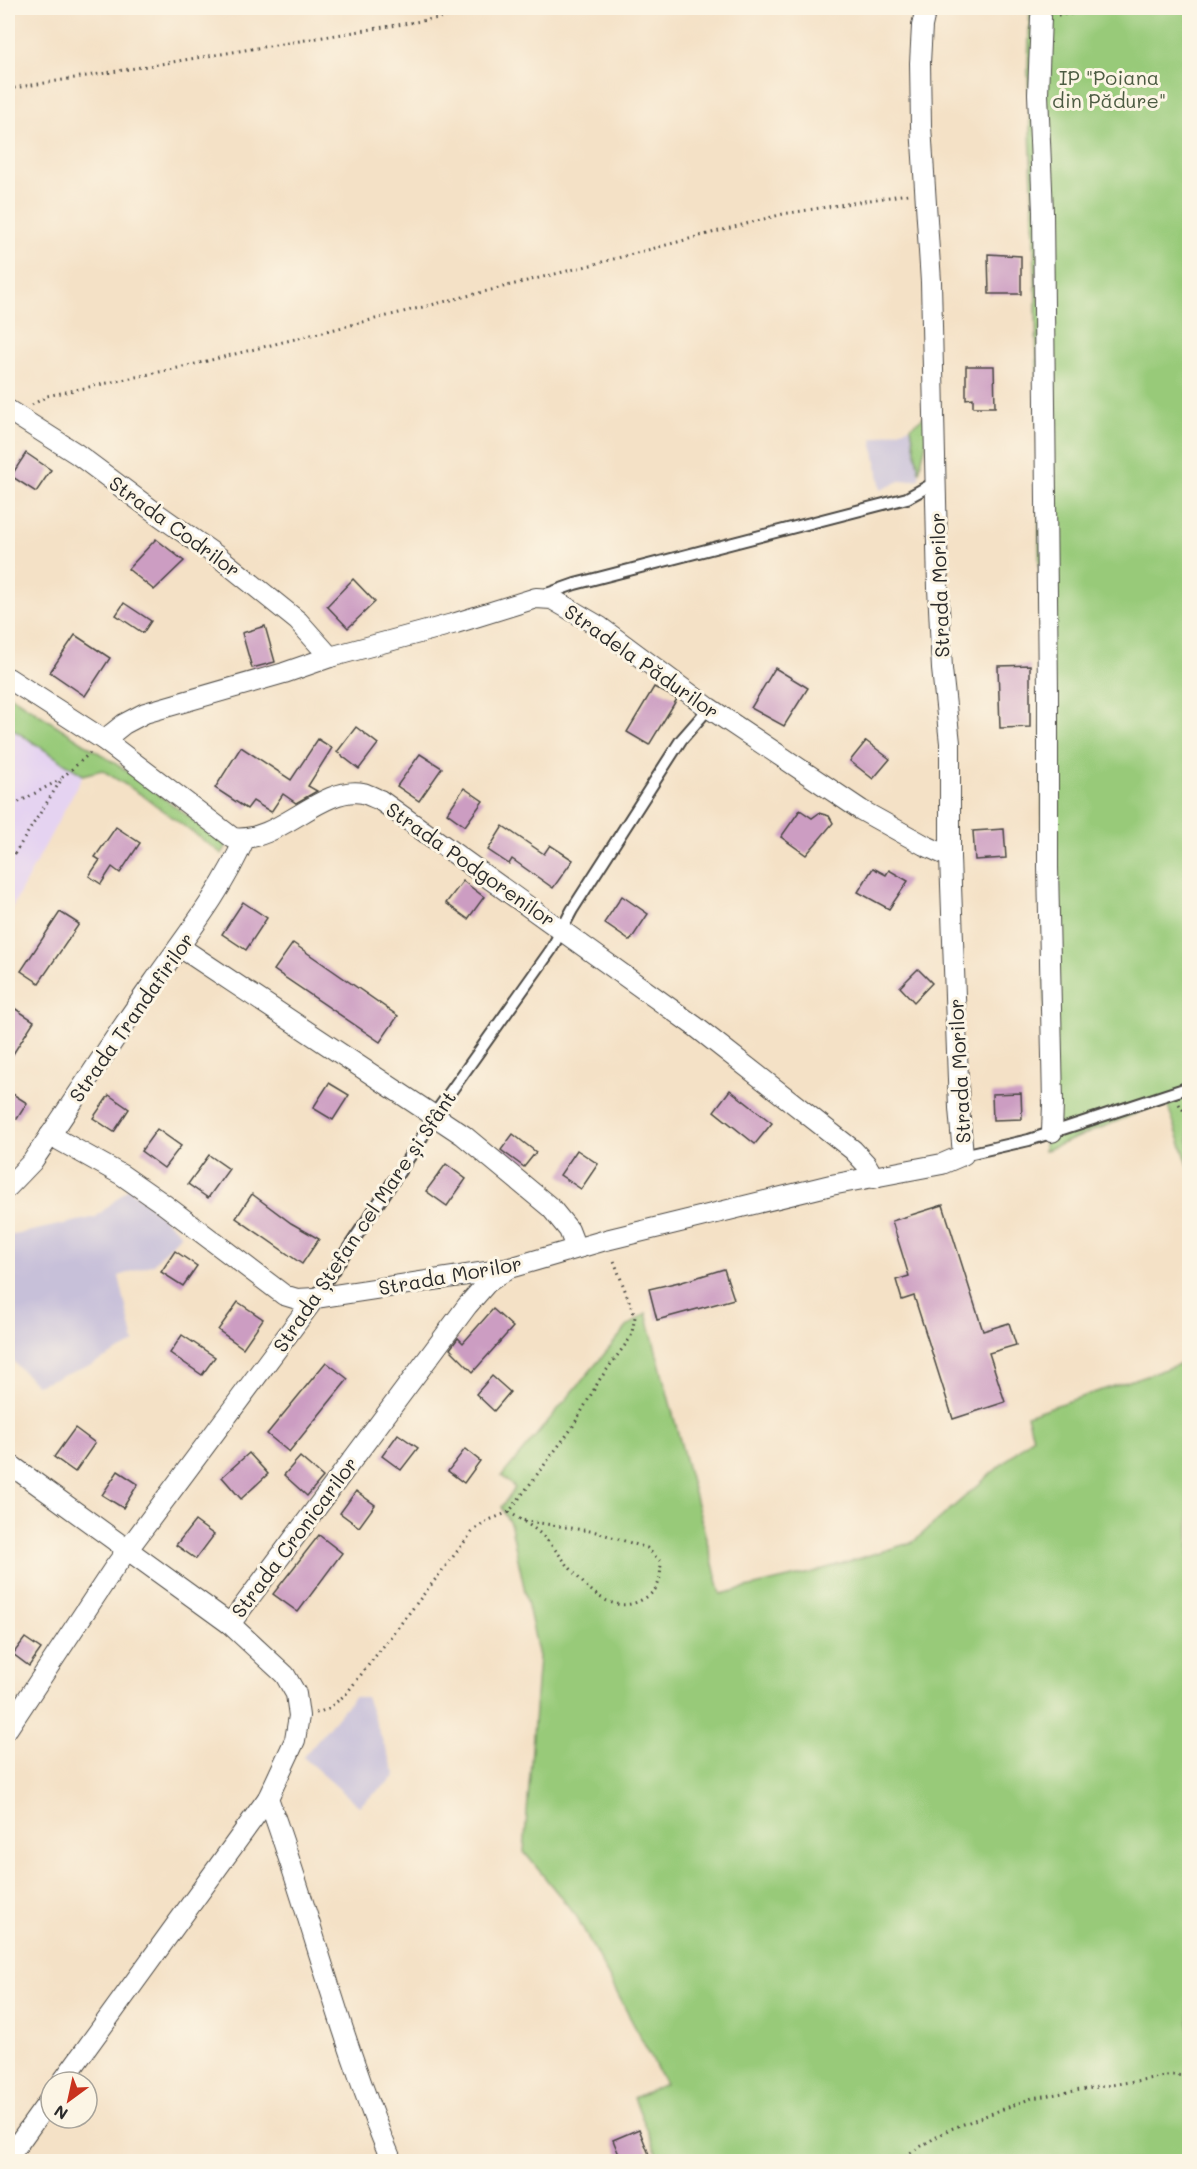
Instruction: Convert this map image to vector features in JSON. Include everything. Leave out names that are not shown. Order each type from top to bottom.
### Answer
[{"type":"street","name":"Strada Morilor","points":[[51,1135],[131,1181],[284,1295],[297,1299],[506,1269],[606,1240],[831,1185],[942,1164],[963,1155],[959,1108],[950,857],[950,743],[938,600],[931,282],[921,126],[920,63],[922,26],[926,8]]},
{"type":"street","points":[[1041,17],[1038,94],[1042,212],[1052,1132]]},
{"type":"street","name":"Strada Codrilor","points":[[11,413],[77,454],[220,558],[298,621],[330,657]]},
{"type":"street","points":[[104,740],[124,724],[145,713],[536,598]]},
{"type":"street","name":"Stradela Pădurilor","points":[[536,598],[552,599],[600,627],[709,708],[861,810],[950,857]]},
{"type":"street","points":[[8,678],[104,740],[220,830],[233,838],[244,840]]},
{"type":"street","name":"Strada Podgorenilor","points":[[244,840],[261,835],[343,794],[361,793],[381,800],[696,1027],[833,1134],[866,1164],[874,1178]]},
{"type":"street","name":"Strada Trandafirilor","points":[[8,1186],[32,1162],[153,983],[180,947],[235,862],[244,840]]},
{"type":"street","points":[[180,947],[463,1135],[551,1208],[569,1230],[576,1248]]},
{"type":"street","name":"Strada Cronicarilor","points":[[71,2070],[268,1798],[295,1740],[299,1716],[296,1694],[285,1675],[230,1624],[467,1306],[487,1283],[506,1269]]},
{"type":"street","name":"Strada Ștefan cel Mare și Sfânt","points":[[8,1728],[128,1550],[315,1298]]},
{"type":"street","points":[[8,1463],[230,1624]]},
{"type":"street","points":[[268,1798],[296,1879],[351,2057],[392,2162]]},
{"type":"street","points":[[8,2158],[39,2115]]},
{"type":"lane","points":[[536,598],[575,584],[907,498],[936,482]]},
{"type":"lane","name":"Strada Ștefan cel Mare și Sfânt","points":[[315,1298],[420,1141],[434,1115],[544,959],[572,910],[681,740],[709,708]]},
{"type":"lane","points":[[963,1155],[1003,1147],[1190,1087]]},
{"type":"path","points":[[8,89],[501,8]]},
{"type":"path","points":[[1041,17],[1140,8]]},
{"type":"path","points":[[11,413],[47,396],[187,366],[580,268],[783,214],[925,192]]},
{"type":"path","points":[[8,808],[63,777],[104,740]]},
{"type":"path","points":[[8,864],[63,777]]},
{"type":"path","points":[[299,1716],[328,1709],[346,1694],[473,1532],[489,1520],[509,1512],[572,1428],[600,1379],[631,1337],[635,1317],[606,1240]]},
{"type":"path","points":[[509,1512],[543,1535],[592,1592],[615,1605],[635,1604],[650,1595],[660,1582],[661,1562],[647,1548],[596,1532],[521,1520]]},
{"type":"path","points":[[895,2162],[948,2130],[1032,2098],[1172,2075],[1190,2076]]},
{"type":"shaded area","points":[[911,427],[920,479],[900,481],[881,490],[872,439]]},
{"type":"shaded area","points":[[8,726],[83,775],[8,915]]},
{"type":"shaded area","points":[[129,1188],[181,1234],[153,1264],[119,1276],[134,1343],[92,1365],[36,1385],[8,1356],[8,1236],[96,1217]]},
{"type":"shaded area","points":[[354,1697],[366,1697],[396,1776],[359,1806],[303,1757]]},
{"type":"green space","name":"IP \"Poiana din Pădure\"","points":[[1030,8],[1189,8],[1189,1167],[1166,1101],[1044,1151],[1046,1089],[1036,302],[1028,69]]},
{"type":"green space","points":[[927,414],[927,439],[919,472],[911,427]]},
{"type":"green space","points":[[8,694],[127,771],[227,845],[222,854],[142,795],[102,770],[83,775],[8,726]]},
{"type":"green space","points":[[646,1313],[721,1594],[810,1573],[913,1542],[1033,1437],[1027,1415],[1189,1361],[1189,2161],[660,2161],[634,2098],[665,2084],[577,1917],[524,1852],[539,1657],[511,1526],[501,1507],[515,1488],[502,1476],[627,1327]]},
{"type":"building","points":[[988,254],[1021,256],[1021,294],[989,294]]},
{"type":"building","points":[[966,366],[994,366],[995,407],[973,407],[973,398],[966,399]]},
{"type":"building","points":[[26,453],[51,470],[36,492],[11,476]]},
{"type":"building","points":[[156,539],[184,561],[154,590],[128,569]]},
{"type":"building","points":[[353,579],[375,602],[348,628],[327,606]]},
{"type":"building","points":[[124,603],[151,621],[143,633],[116,615]]},
{"type":"building","points":[[265,626],[275,662],[252,668],[242,633]]},
{"type":"building","points":[[75,635],[110,658],[85,696],[50,672]]},
{"type":"building","points":[[1030,665],[1030,727],[1000,728],[998,666]]},
{"type":"building","points":[[775,668],[808,688],[784,726],[751,708]]},
{"type":"building","points":[[654,687],[677,699],[649,745],[627,732]]},
{"type":"building","points":[[356,727],[378,744],[359,769],[337,752]]},
{"type":"building","points":[[318,739],[332,748],[308,786],[317,791],[296,803],[283,794],[271,812],[253,801],[247,809],[215,788],[241,747],[291,780]]},
{"type":"building","points":[[866,741],[890,759],[873,779],[850,761]]},
{"type":"building","points":[[420,754],[442,768],[419,801],[397,786]]},
{"type":"building","points":[[464,788],[483,801],[465,826],[447,813]]},
{"type":"building","points":[[800,810],[812,818],[819,813],[829,816],[833,823],[806,855],[781,837]]},
{"type":"building","points":[[503,826],[544,854],[550,845],[573,860],[553,888],[512,859],[509,864],[488,850]]},
{"type":"building","points":[[116,827],[140,843],[120,873],[112,867],[101,884],[89,876],[100,860],[95,857]]},
{"type":"building","points":[[1004,829],[1006,858],[975,860],[973,831]]},
{"type":"building","points":[[873,868],[886,875],[889,870],[908,881],[889,909],[858,892]]},
{"type":"building","points":[[463,881],[484,897],[468,919],[446,903]]},
{"type":"building","points":[[622,896],[648,914],[630,941],[604,923]]},
{"type":"building","points":[[243,902],[267,918],[246,950],[222,934]]},
{"type":"building","points":[[60,912],[79,924],[39,983],[21,971]]},
{"type":"building","points":[[293,943],[398,1016],[380,1042],[274,970]]},
{"type":"building","points":[[918,969],[932,983],[914,1002],[900,987]]},
{"type":"building","points":[[8,1004],[34,1021],[8,1062]]},
{"type":"building","points":[[329,1083],[349,1095],[333,1120],[313,1108]]},
{"type":"building","points":[[730,1090],[772,1123],[755,1144],[714,1111]]},
{"type":"building","points":[[8,1091],[27,1103],[17,1119],[8,1113]]},
{"type":"building","points":[[1021,1093],[1022,1119],[993,1120],[992,1094]]},
{"type":"building","points":[[109,1095],[129,1109],[114,1132],[93,1118]]},
{"type":"building","points":[[157,1129],[181,1146],[164,1168],[141,1151]]},
{"type":"building","points":[[513,1134],[536,1152],[524,1167],[501,1150]]},
{"type":"building","points":[[577,1150],[598,1164],[581,1189],[560,1175]]},
{"type":"building","points":[[209,1155],[229,1169],[208,1198],[188,1184]]},
{"type":"building","points":[[446,1164],[466,1179],[447,1206],[426,1191]]},
{"type":"building","points":[[252,1194],[291,1223],[319,1239],[302,1264],[236,1218]]},
{"type":"building","points":[[943,1205],[983,1331],[1009,1323],[1016,1345],[989,1353],[1005,1402],[953,1419],[914,1296],[902,1300],[896,1280],[909,1276],[892,1221]]},
{"type":"building","points":[[175,1251],[197,1266],[183,1286],[161,1272]]},
{"type":"building","points":[[724,1269],[734,1299],[657,1320],[649,1289],[679,1283]]},
{"type":"building","points":[[238,1302],[263,1319],[243,1348],[218,1330]]},
{"type":"building","points":[[493,1309],[513,1327],[473,1372],[450,1349],[458,1338],[463,1343]]},
{"type":"building","points":[[182,1335],[215,1357],[202,1375],[170,1353]]},
{"type":"building","points":[[326,1362],[348,1379],[289,1452],[267,1434]]},
{"type":"building","points":[[492,1376],[510,1392],[494,1411],[476,1394]]},
{"type":"building","points":[[75,1428],[95,1443],[75,1472],[54,1457]]},
{"type":"building","points":[[398,1434],[418,1448],[401,1470],[382,1456]]},
{"type":"building","points":[[465,1449],[480,1461],[464,1483],[448,1471]]},
{"type":"building","points":[[249,1453],[268,1474],[241,1499],[222,1477]]},
{"type":"building","points":[[300,1457],[323,1477],[307,1496],[284,1475]]},
{"type":"building","points":[[118,1471],[138,1484],[123,1508],[102,1495]]},
{"type":"building","points":[[356,1491],[375,1505],[359,1527],[340,1513]]},
{"type":"building","points":[[195,1521],[214,1535],[196,1559],[176,1545]]},
{"type":"building","points":[[319,1535],[342,1553],[298,1612],[273,1594]]},
{"type":"building","points":[[25,1638],[41,1649],[29,1666],[13,1654]]},
{"type":"building","points":[[639,2129],[652,2162],[622,2162],[613,2140]]}]
